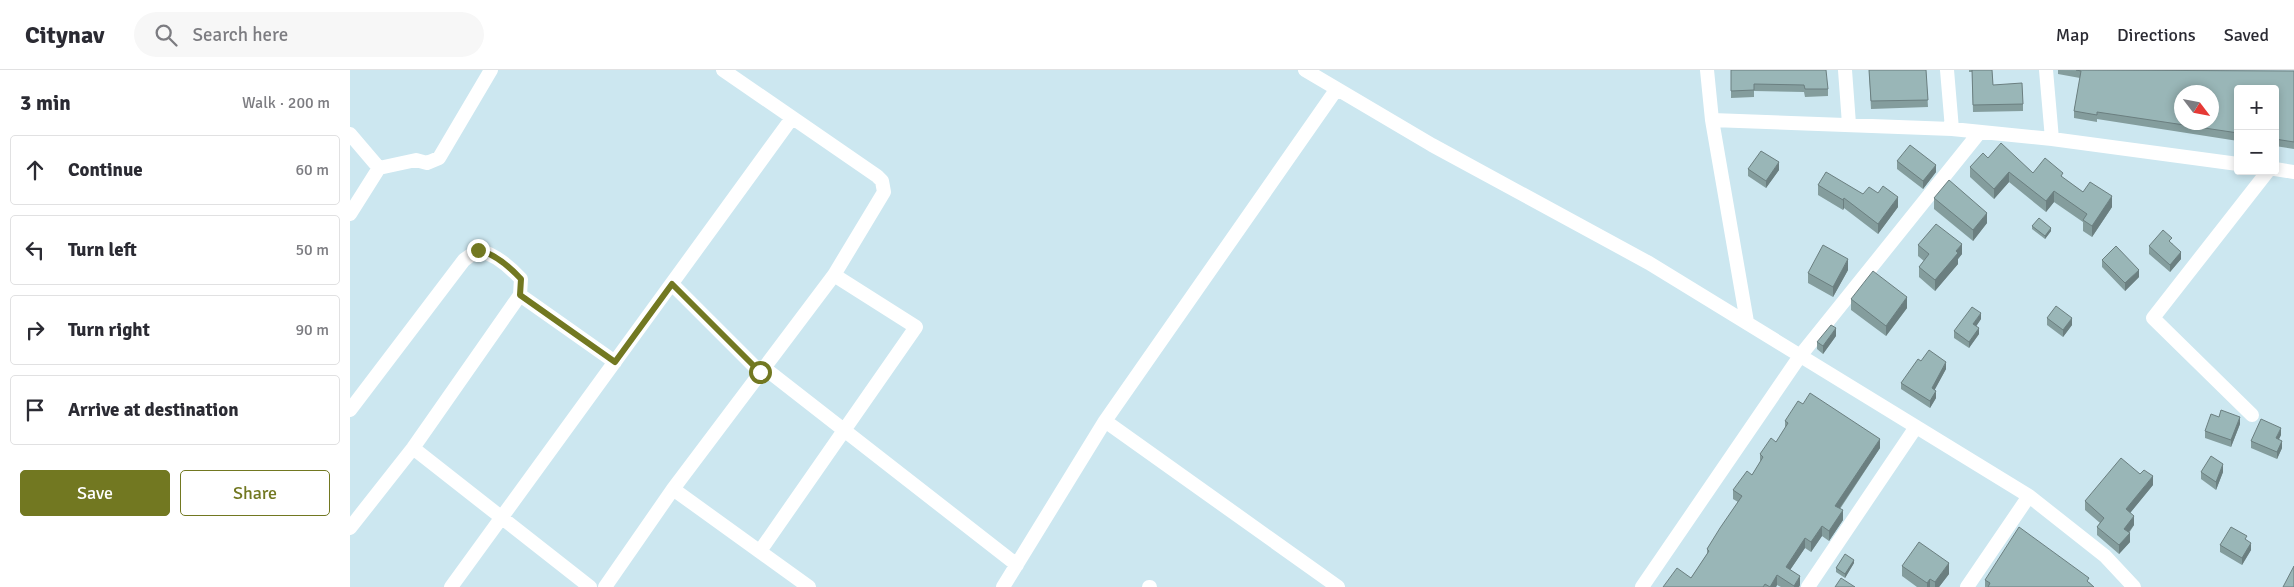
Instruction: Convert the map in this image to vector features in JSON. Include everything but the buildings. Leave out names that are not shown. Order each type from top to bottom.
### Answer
[{"type":"street","points":[[350,214],[380,168],[416,160],[427,163],[439,158],[491,70]]},
{"type":"street","points":[[605,587],[674,489],[834,275],[884,192],[882,181],[723,70]]},
{"type":"street","points":[[1305,70],[1432,146],[1649,263],[2029,496],[2105,556],[2134,587]]},
{"type":"street","points":[[1707,70],[1712,120],[1747,322]]},
{"type":"street","points":[[1844,70],[1849,124]]},
{"type":"street","points":[[1947,70],[1952,129]]},
{"type":"street","points":[[2046,70],[2052,139]]},
{"type":"street","points":[[1003,587],[1106,421],[1336,90]]},
{"type":"street","points":[[451,587],[792,118]]},
{"type":"street","points":[[1712,120],[1952,129],[1979,134],[2052,139],[2234,163]]},
{"type":"street","points":[[350,134],[380,168]]},
{"type":"street","points":[[1642,587],[1800,356],[1979,134]]},
{"type":"street","points":[[2279,170],[2294,172]]},
{"type":"street","points":[[2252,415],[2153,318],[2265,175]]},
{"type":"street","points":[[350,410],[464,260],[478,250],[488,252],[512,269],[521,279],[520,295],[413,448],[350,528]]},
{"type":"street","points":[[760,551],[916,327],[834,275]]},
{"type":"street","points":[[672,284],[762,370],[845,429],[1017,565]]},
{"type":"street","points":[[520,295],[615,362]]},
{"type":"street","points":[[1106,421],[1338,587]]},
{"type":"street","points":[[1808,587],[1916,427]]},
{"type":"street","points":[[413,448],[503,516],[590,587]]},
{"type":"street","points":[[674,489],[809,587]]},
{"type":"street","points":[[1967,587],[2029,496]]},
{"type":"route","points":[[478,250],[488,252],[512,269],[521,279],[520,295],[615,362],[672,284],[760,372]]}]
